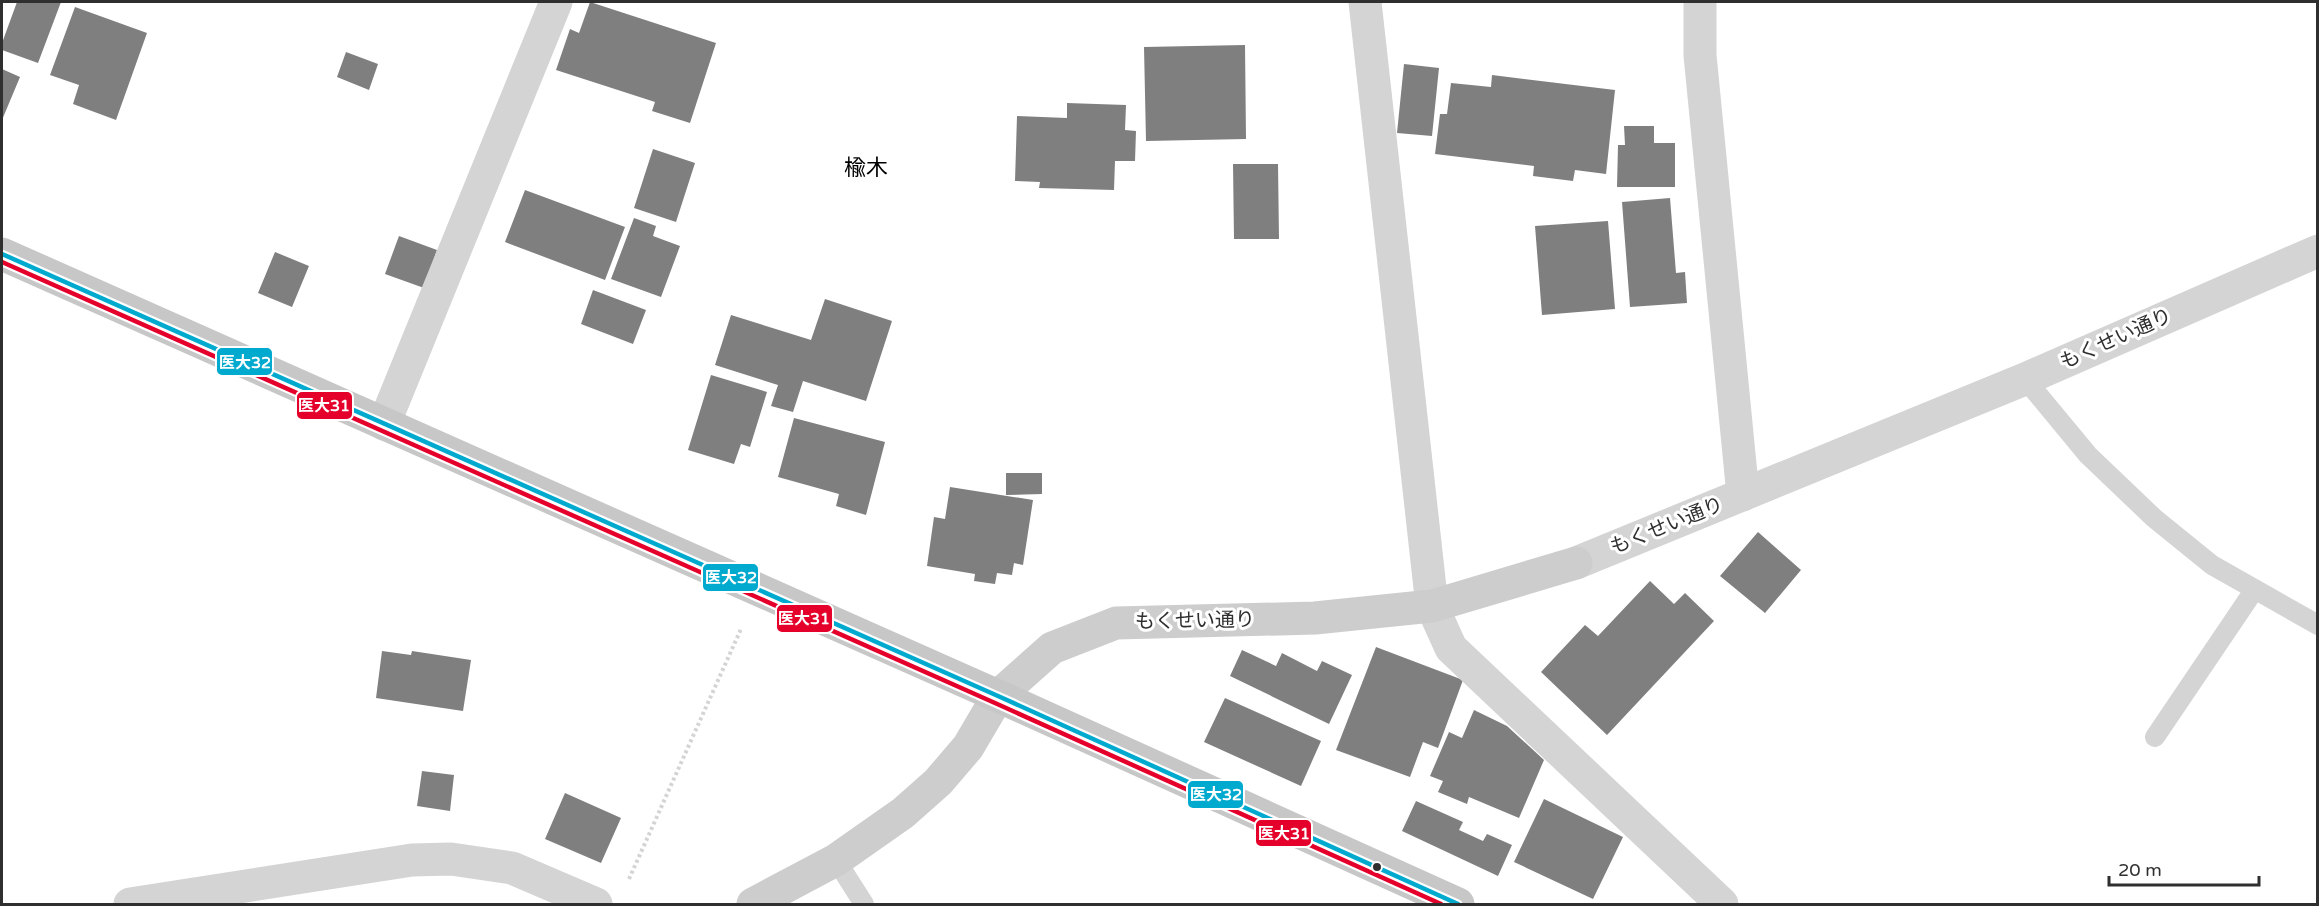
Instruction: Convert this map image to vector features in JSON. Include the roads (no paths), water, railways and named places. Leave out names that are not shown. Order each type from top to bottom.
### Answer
[{"type":"main road","points":[[2,254],[998,696],[1458,904]]},
{"type":"street","points":[[384,424],[556,2]]},
{"type":"street","points":[[1365,2],[1431,606],[1451,648],[1722,904]]},
{"type":"street","points":[[1700,2],[1700,55],[1743,495]]},
{"type":"street","name":"もくせい通り","points":[[753,904],[836,860],[903,813],[938,782],[968,747],[998,696],[1052,648],[1116,623],[1315,618],[1431,606],[1576,563],[2025,379],[2318,251]]},
{"type":"street","points":[[130,904],[412,860],[451,859],[512,868],[596,904]]},
{"type":"lane","points":[[2025,379],[2088,455],[2154,518],[2212,566],[2318,625]]},
{"type":"lane","points":[[2155,737],[2255,589]]},
{"type":"lane","points":[[836,860],[864,904]]},
{"type":"district","name":"楡木","points":[[866,168]]}]
